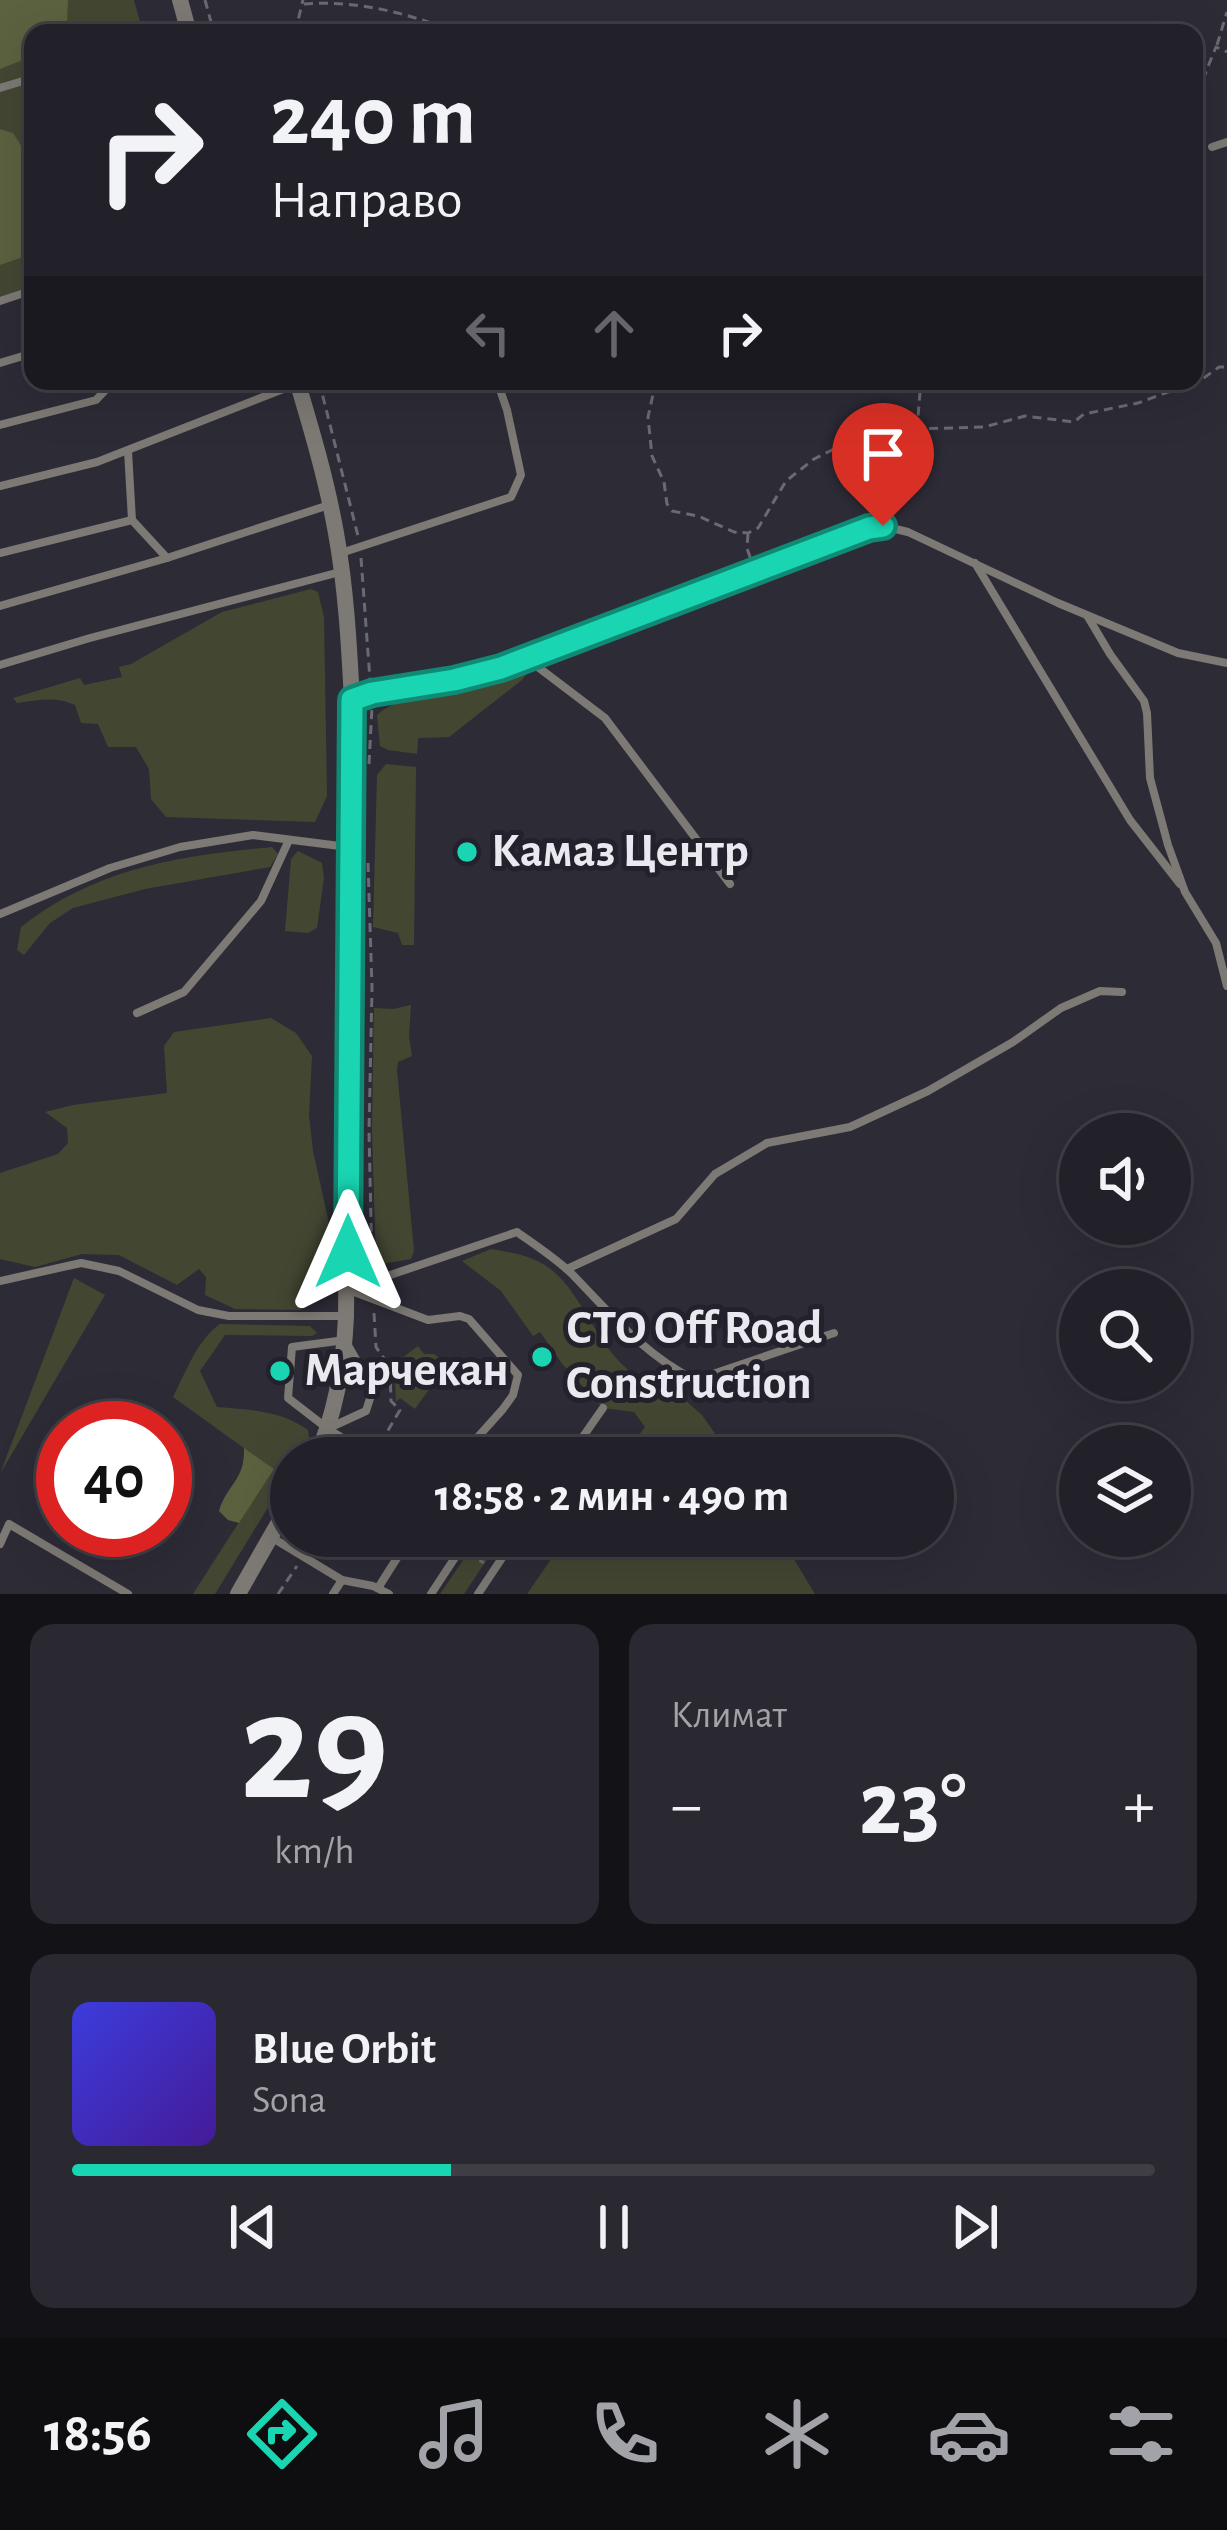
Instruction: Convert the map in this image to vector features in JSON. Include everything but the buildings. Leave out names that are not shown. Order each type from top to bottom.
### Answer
[{"type":"street","points":[[299,390],[331,505],[352,700],[346,1316],[339,1387],[325,1437]]},
{"type":"street","points":[[238,1594],[270,1536]]},
{"type":"lane","points":[[1212,147],[1227,142]]},
{"type":"lane","points":[[0,425],[96,400],[105,390]]},
{"type":"lane","points":[[0,487],[97,462],[277,390]]},
{"type":"lane","points":[[0,664],[340,563],[511,497],[521,476],[500,390]]},
{"type":"lane","points":[[128,451],[132,520],[166,558]]},
{"type":"lane","points":[[0,606],[331,505]]},
{"type":"lane","points":[[0,553],[132,520]]},
{"type":"lane","points":[[352,700],[454,680],[526,658],[883,526],[908,532],[1178,653],[1227,663]]},
{"type":"lane","points":[[974,562],[1130,820],[1185,892],[1216,943],[1227,986]]},
{"type":"lane","points":[[1088,616],[1144,701],[1150,778],[1185,892]]},
{"type":"lane","points":[[526,658],[605,718],[730,884]]},
{"type":"lane","points":[[0,914],[110,868],[181,847],[254,835],[350,847]]},
{"type":"lane","points":[[137,1013],[184,992],[261,901],[289,840]]},
{"type":"lane","points":[[567,1269],[676,1219],[716,1174],[767,1142],[850,1127],[928,1091],[1061,1008],[1100,991],[1122,992]]},
{"type":"lane","points":[[347,1289],[518,1232],[567,1269],[621,1327],[672,1369],[695,1380],[834,1333]]},
{"type":"lane","points":[[0,1281],[81,1264],[119,1271],[197,1310],[247,1317],[346,1316]]},
{"type":"lane","points":[[347,1289],[428,1320],[469,1319],[518,1375],[513,1395],[477,1437]]},
{"type":"lane","points":[[328,1429],[366,1411],[373,1389],[345,1340],[292,1347],[288,1398],[328,1429],[341,1437]]},
{"type":"lane","points":[[583,1437],[603,1408]]},
{"type":"lane","points":[[0,1544],[9,1524],[128,1594]]},
{"type":"lane","points":[[304,1557],[342,1580],[389,1594]]},
{"type":"lane","points":[[378,1588],[398,1557]]},
{"type":"lane","points":[[431,1594],[455,1557]]},
{"type":"lane","points":[[478,1594],[502,1557]]},
{"type":"lane","points":[[333,1594],[342,1580]]},
{"type":"path","points":[[303,2],[365,4],[432,24]]},
{"type":"path","points":[[1203,86],[1227,13]]},
{"type":"path","points":[[1216,47],[1227,52]]},
{"type":"path","points":[[1203,137],[1212,147]]},
{"type":"path","points":[[654,390],[648,417],[652,456],[672,511],[716,522],[734,532],[748,532],[763,522],[786,481],[814,459],[848,442],[912,429],[984,427],[1025,416],[1073,422],[1084,414],[1174,390]]},
{"type":"path","points":[[912,429],[920,390]]},
{"type":"path","points":[[748,532],[752,563]]},
{"type":"path","points":[[385,1437],[400,1412],[391,1401]]},
{"type":"path","points":[[473,1557],[494,1570]]},
{"type":"green space","points":[[0,0],[134,0],[141,24],[24,24],[24,288],[0,297]]},
{"type":"green space","points":[[0,0],[68,0],[66,24],[24,24],[24,60],[0,69]]},
{"type":"green space","points":[[0,129],[13,133],[24,150],[24,256],[0,265]]},
{"type":"green space","points":[[311,589],[318,592],[324,617],[327,796],[315,822],[166,817],[151,799],[149,769],[136,747],[108,747],[98,724],[81,723],[75,705],[68,702],[17,703],[13,698],[80,678],[84,685],[122,677],[119,667],[222,612]]},
{"type":"green space","points":[[520,668],[528,672],[522,680],[449,737],[418,738],[417,754],[380,746],[377,715],[391,706]]},
{"type":"green space","points":[[386,764],[416,767],[414,945],[402,945],[398,933],[373,927],[377,775]]},
{"type":"green space","points":[[272,847],[278,854],[270,867],[145,889],[73,908],[50,923],[24,955],[17,950],[21,927],[109,878],[171,861]]},
{"type":"green space","points":[[298,851],[322,863],[324,878],[317,928],[308,933],[285,931],[291,859]]},
{"type":"green space","points":[[411,1005],[412,1056],[398,1062],[397,1070],[414,1251],[411,1259],[376,1265],[374,1008]]},
{"type":"green space","points":[[271,1018],[296,1033],[312,1056],[309,1115],[330,1228],[329,1267],[321,1276],[315,1300],[301,1310],[235,1309],[205,1295],[206,1277],[199,1269],[177,1285],[119,1255],[82,1254],[35,1267],[0,1259],[0,1173],[58,1154],[68,1143],[67,1128],[45,1112],[167,1093],[164,1046],[174,1032]]},
{"type":"green space","points":[[491,1249],[547,1267],[567,1286],[602,1340],[629,1370],[646,1380],[666,1383],[702,1415],[717,1437],[638,1437],[645,1427],[634,1412],[603,1408],[540,1332],[533,1336],[501,1291],[462,1261]]},
{"type":"green space","points":[[74,1278],[105,1295],[43,1401],[36,1401],[36,1413],[0,1474]]},
{"type":"green space","points":[[220,1324],[310,1326],[317,1333],[225,1335],[200,1371],[217,1407],[276,1415],[308,1430],[309,1437],[270,1437],[270,1467],[192,1411],[192,1401],[173,1397]]},
{"type":"green space","points":[[418,1346],[424,1354],[441,1359],[435,1379],[415,1409],[400,1398],[396,1402],[394,1364]]},
{"type":"green space","points":[[244,1448],[270,1466],[270,1475],[239,1523],[219,1511],[242,1468]]},
{"type":"green space","points":[[270,1474],[270,1504],[215,1594],[193,1594]]},
{"type":"green space","points":[[465,1557],[489,1557],[464,1594],[440,1594]]},
{"type":"green space","points":[[553,1557],[793,1557],[815,1594],[527,1594]]},
{"type":"place","name":"Камаз Центр","points":[[467,852]]},
{"type":"place","name":"СТО Off Road Construction","points":[[542,1357]]},
{"type":"place","name":"Марчекан","points":[[280,1371]]},
{"type":"route","points":[[348,1252],[352,700],[501,668],[883,526]]}]
